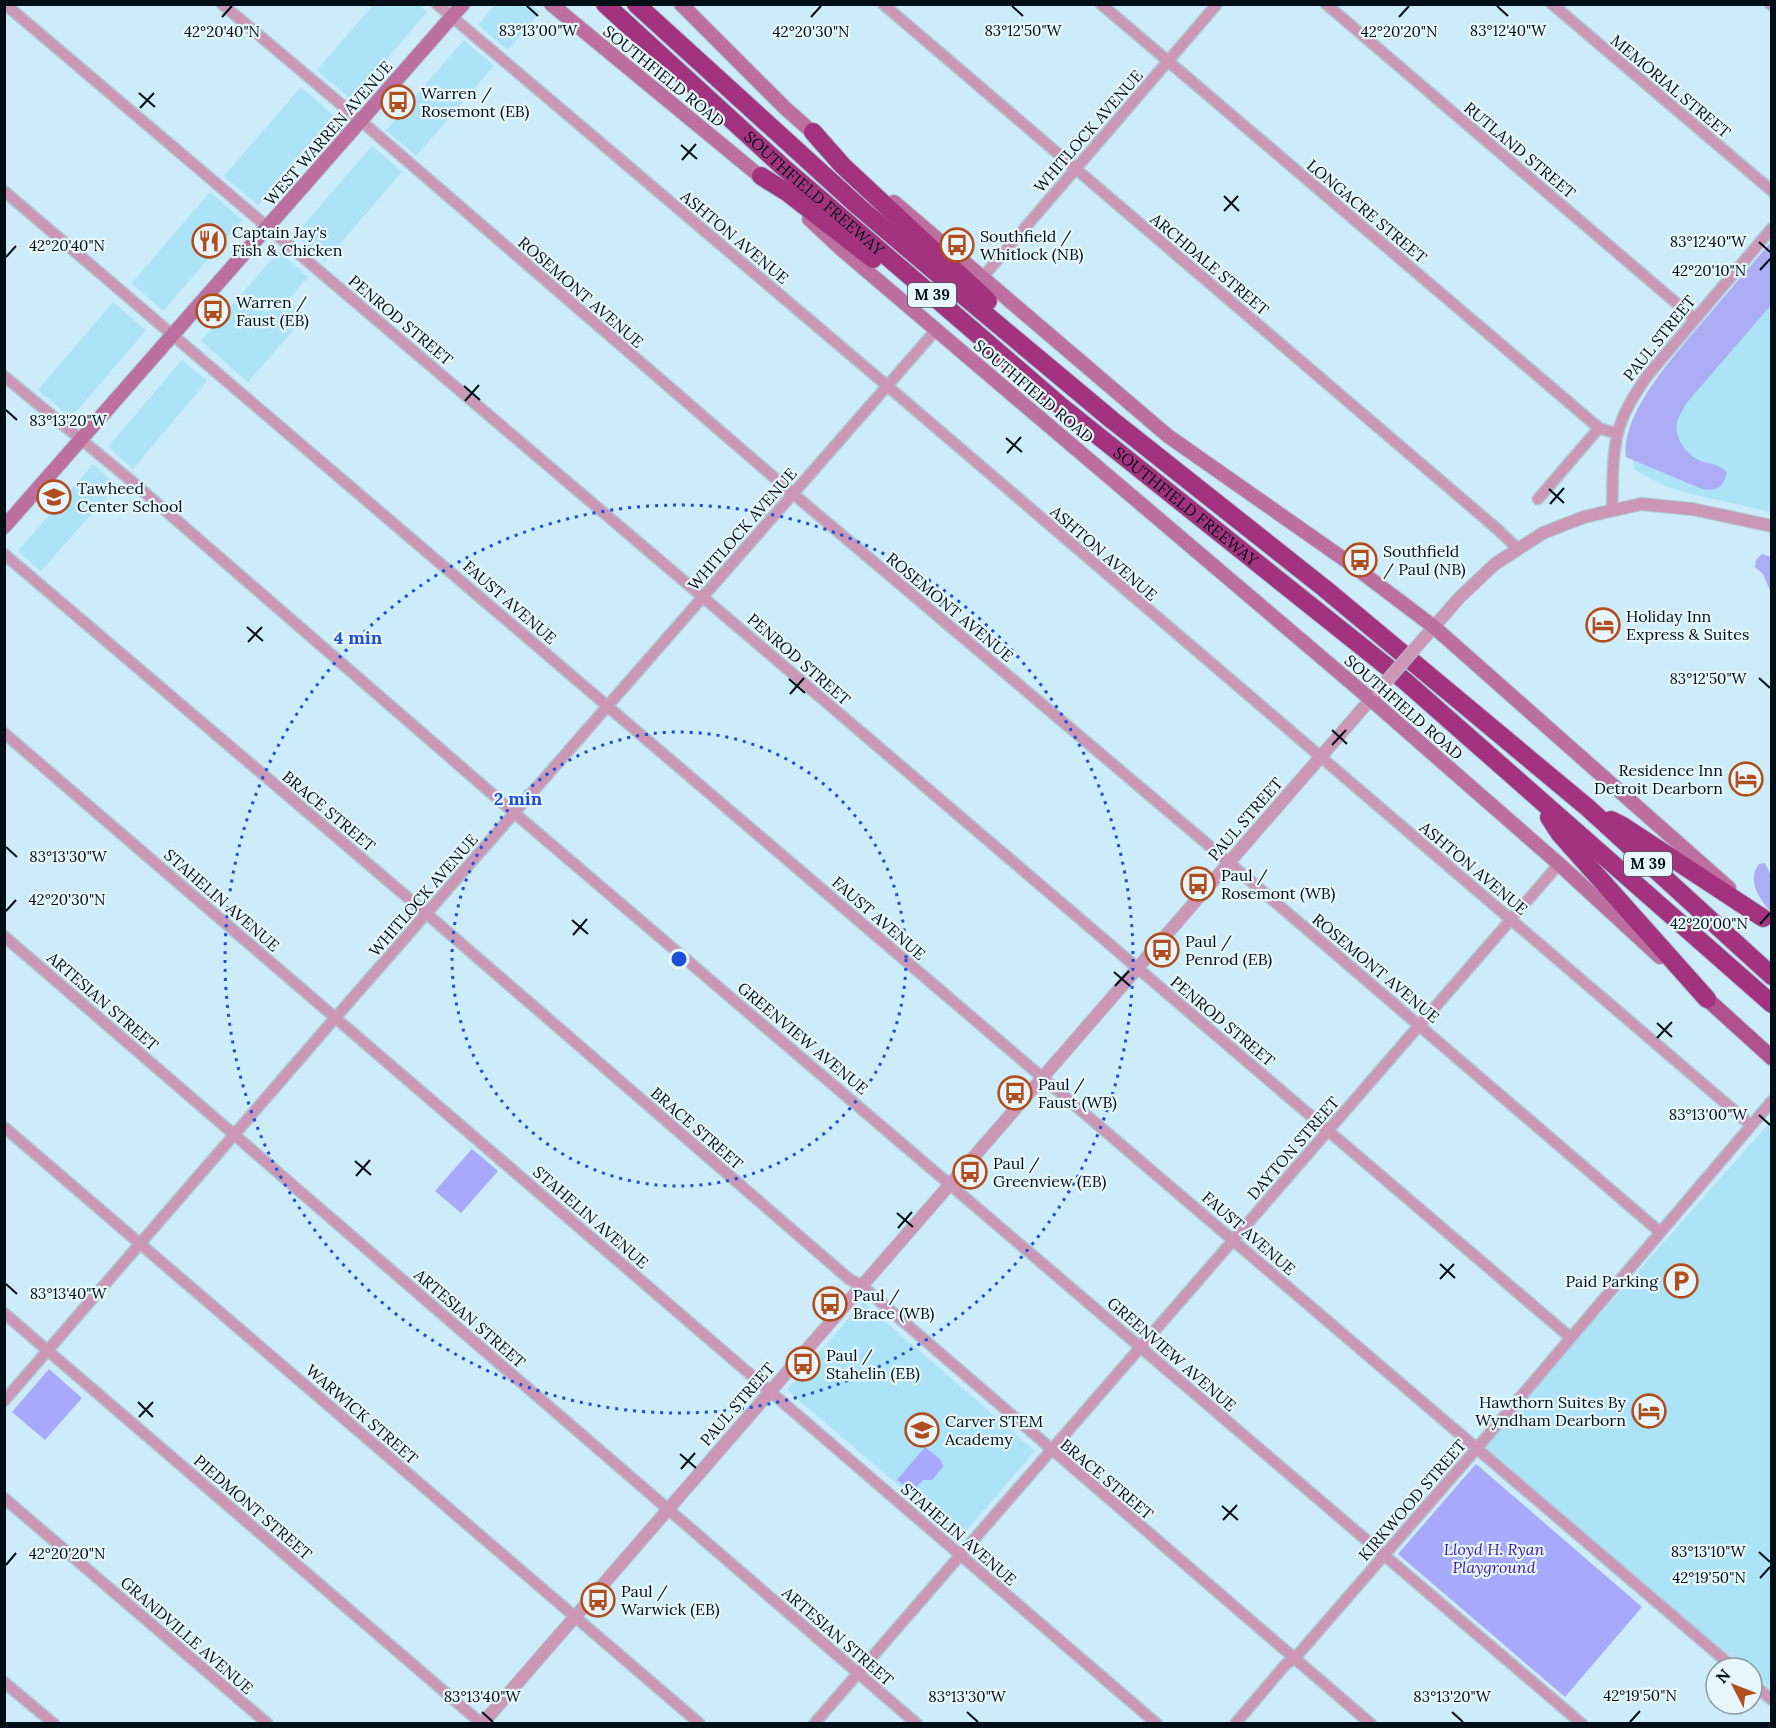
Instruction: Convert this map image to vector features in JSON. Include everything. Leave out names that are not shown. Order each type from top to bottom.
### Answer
[{"type":"highway","name":"SOUTHFIELD FREEWAY","points":[[604,4],[783,167],[1062,407],[1406,681],[1772,1004]]},
{"type":"highway","name":"SOUTHFIELD FREEWAY","points":[[636,4],[860,207],[1112,420],[1324,588],[1588,808],[1772,976]]},
{"type":"highway","points":[[813,132],[843,166],[1035,345],[1060,376]]},
{"type":"highway","points":[[761,176],[1013,364]]},
{"type":"highway","points":[[1532,793],[1560,834],[1707,999]]},
{"type":"highway","points":[[1588,808],[1623,826],[1767,921]]},
{"type":"main road","name":"WEST WARREN AVENUE","points":[[4,527],[463,4]]},
{"type":"main road","name":"SOUTHFIELD ROAD","points":[[551,4],[761,176],[936,330],[1374,695],[1707,999]]},
{"type":"main road","points":[[681,4],[780,103],[1168,436],[1348,562],[1767,921]]},
{"type":"main road","points":[[1707,999],[1772,1058]]},
{"type":"street","name":"PENROD STREET","points":[[5,4],[1570,1338]]},
{"type":"street","name":"ROSEMONT AVENUE","points":[[222,4],[793,494],[1229,862],[1660,1232]]},
{"type":"street","name":"ASHTON AVENUE","points":[[437,4],[1751,1125]]},
{"type":"street","name":"ARCHDALE STREET","points":[[883,4],[1517,548]]},
{"type":"street","name":"LONGACRE STREET","points":[[1101,4],[1599,428],[1618,434]]},
{"type":"street","name":"WHITLOCK AVENUE","points":[[982,278],[1217,4]]},
{"type":"street","name":"RUTLAND STREET","points":[[1326,4],[1695,319]]},
{"type":"street","name":"MEMORIAL STREET","points":[[1552,4],[1772,191]]},
{"type":"street","name":"FAUST AVENUE","points":[[4,191],[1720,1656]]},
{"type":"street","name":"PAUL STREET","points":[[482,1724],[1476,580],[1517,548],[1563,524],[1612,510],[1614,449],[1621,421],[1633,396],[1648,375],[1772,228]]},
{"type":"street","name":"WHITLOCK AVENUE","points":[[4,1401],[936,330]]},
{"type":"street","name":"GREENVIEW AVENUE","points":[[4,376],[81,439],[515,813],[1582,1724]]},
{"type":"street","points":[[1538,499],[1599,428]]},
{"type":"street","points":[[1612,510],[1641,504],[1682,508],[1772,526]]},
{"type":"street","name":"BRACE STREET","points":[[4,554],[427,914],[849,1280],[862,1286],[1371,1724]]},
{"type":"street","name":"STAHELIN AVENUE","points":[[4,734],[1157,1724]]},
{"type":"street","name":"DAYTON STREET","points":[[814,1724],[1559,864]]},
{"type":"street","name":"ARTESIAN STREET","points":[[4,936],[917,1724]]},
{"type":"street","name":"KIRKWOOD STREET","points":[[1235,1724],[1477,1448],[1772,1101]]},
{"type":"street","name":"WARWICK STREET","points":[[4,1127],[700,1724]]},
{"type":"street","name":"PIEDMONT STREET","points":[[4,1313],[482,1724]]},
{"type":"street","name":"GRANDVILLE AVENUE","points":[[4,1498],[268,1724]]},
{"type":"street","points":[[4,1682],[54,1724]]},
{"type":"shaded area","points":[[374,4],[419,5],[427,12],[352,100],[317,70]]},
{"type":"shaded area","points":[[495,5],[531,5],[540,12],[508,50],[478,25]]},
{"type":"shaded area","points":[[464,40],[494,66],[416,156],[386,130]]},
{"type":"shaded area","points":[[301,87],[335,117],[258,205],[224,176]]},
{"type":"shaded area","points":[[372,146],[402,172],[325,261],[295,235]]},
{"type":"shaded area","points":[[210,192],[242,220],[163,311],[132,283]]},
{"type":"shaded area","points":[[1771,242],[1771,305],[1685,405],[1677,423],[1678,435],[1686,451],[1696,459],[1727,472],[1722,485],[1712,490],[1702,489],[1626,457],[1627,439],[1633,420],[1656,380]]},
{"type":"shaded area","points":[[279,251],[308,277],[288,300],[306,316],[248,382],[201,341]]},
{"type":"shaded area","points":[[1771,256],[1771,512],[1667,487],[1633,468],[1632,444]]},
{"type":"shaded area","points":[[113,302],[146,330],[71,418],[38,390]]},
{"type":"shaded area","points":[[182,360],[207,381],[133,469],[108,447]]},
{"type":"shaded area","points":[[93,464],[117,485],[41,571],[18,551]]},
{"type":"shaded area","points":[[1762,554],[1771,557],[1771,593],[1763,574],[1755,567],[1756,560]]},
{"type":"shaded area","points":[[1765,863],[1771,876],[1771,912],[1759,896],[1754,883],[1755,870],[1759,864]]},
{"type":"shaded area","points":[[1771,1121],[1771,1689],[1764,1683],[1764,1656],[1731,1656],[1653,1592],[1488,1449],[1487,1442]]},
{"type":"shaded area","name":"Carver STEM Academy","points":[[863,1302],[1035,1451],[960,1538],[787,1390]]},
{"type":"green space","points":[[472,1149],[498,1171],[461,1213],[435,1191]]},
{"type":"green space","points":[[49,1369],[82,1398],[45,1440],[12,1412]]},
{"type":"green space","points":[[925,1447],[941,1460],[943,1467],[932,1480],[923,1480],[912,1492],[897,1480]]},
{"type":"green space","name":"Lloyd H. Ryan Playground","points":[[1476,1464],[1642,1607],[1565,1697],[1398,1554]]},
{"type":"place","name":"Warren / Rosemont (EB)","points":[[398,102]]},
{"type":"place","name":"Captain Jay's Fish & Chicken","points":[[209,241]]},
{"type":"place","name":"Southfield / Whitlock (NB)","points":[[957,245]]},
{"type":"place","name":"Warren / Faust (EB)","points":[[213,311]]},
{"type":"place","name":"Tawheed Center School","points":[[54,497]]},
{"type":"place","name":"Southfield / Paul (NB)","points":[[1360,560]]},
{"type":"place","name":"Holiday Inn Express & Suites","points":[[1603,625]]},
{"type":"place","name":"Residence Inn Detroit Dearborn","points":[[1746,779]]},
{"type":"place","name":"Paul / Rosemont (WB)","points":[[1198,884]]},
{"type":"place","name":"Paul / Penrod (EB)","points":[[1162,950]]},
{"type":"place","name":"Paul / Faust (WB)","points":[[1015,1093]]},
{"type":"place","name":"Paul / Greenview (EB)","points":[[970,1172]]},
{"type":"place","name":"Paid Parking","points":[[1681,1281]]},
{"type":"place","name":"Paul / Brace (WB)","points":[[830,1304]]},
{"type":"place","name":"Paul / Stahelin (EB)","points":[[803,1364]]},
{"type":"place","name":"Hawthorn Suites By Wyndham Dearborn","points":[[1649,1411]]},
{"type":"place","name":"Carver STEM Academy","points":[[922,1430]]},
{"type":"place","name":"Paul / Warwick (EB)","points":[[598,1600]]}]
